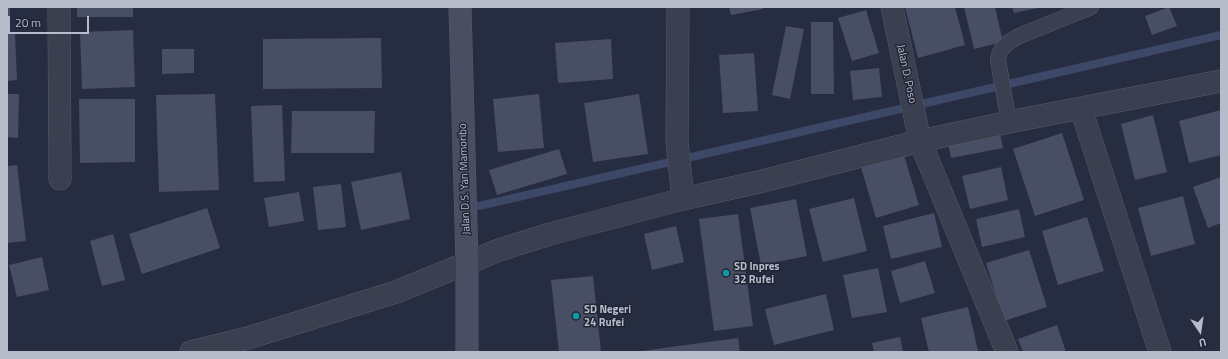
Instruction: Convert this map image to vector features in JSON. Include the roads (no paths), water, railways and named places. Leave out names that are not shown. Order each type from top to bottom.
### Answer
[{"type":"street","points":[[58,7],[60,179]]},
{"type":"street","name":"Jalan D.S. Yan Mamoribo","points":[[460,7],[467,263],[466,352]]},
{"type":"street","points":[[678,7],[677,141],[682,177],[683,199]]},
{"type":"street","name":"Jalan D. Poso","points":[[892,7],[920,141],[1007,352]]},
{"type":"street","points":[[191,352],[248,338],[396,292],[499,250],[550,234],[683,199],[763,181],[920,141],[1009,122],[1221,81]]},
{"type":"street","points":[[1081,109],[1160,352]]},
{"type":"lane","points":[[1009,122],[998,60],[1000,51],[1008,42],[1019,36],[1091,7]]},
{"type":"waterway","points":[[479,206],[1221,35]]},
{"type":"place","name":"SD Inpres 32 Rufei","points":[[726,273]]},
{"type":"place","name":"SD Negeri 24 Rufei","points":[[576,316]]}]
